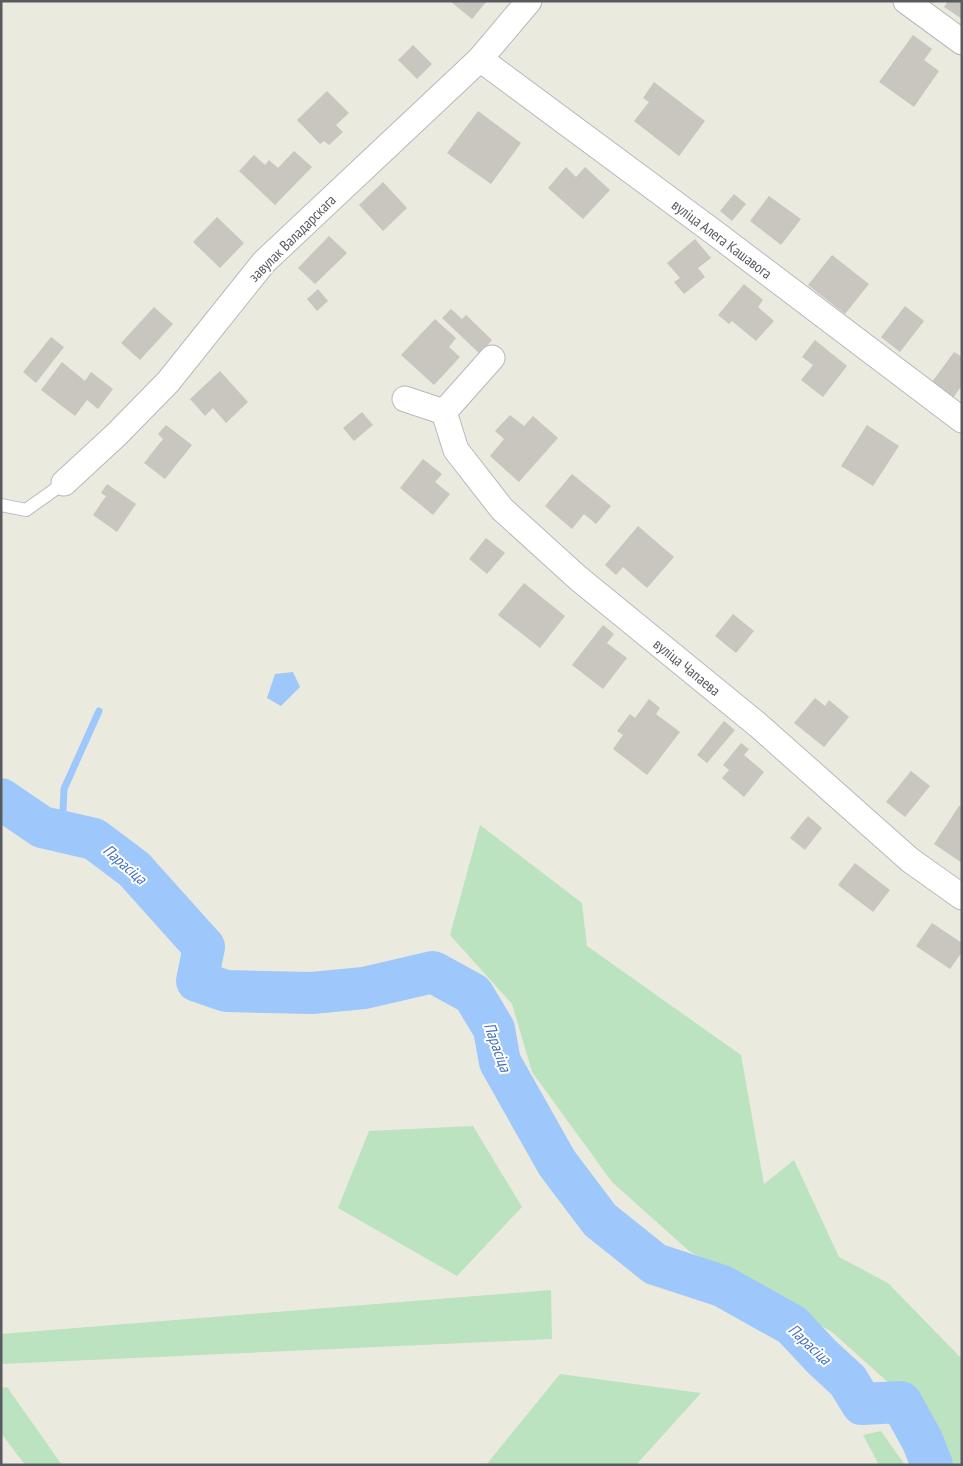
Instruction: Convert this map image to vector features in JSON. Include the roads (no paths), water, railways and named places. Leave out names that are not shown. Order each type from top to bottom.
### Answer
[{"type":"street","name":"завулак Валадарскага","points":[[64,483],[116,435],[168,382],[264,262],[480,59],[529,1]]},
{"type":"street","points":[[906,1],[962,42]]},
{"type":"street","name":"вуліца Алега Кашавога","points":[[480,59],[715,233],[962,420]]},
{"type":"street","points":[[405,399],[444,412],[492,358]]},
{"type":"street","name":"вуліца Чапаева","points":[[444,412],[456,450],[502,509],[578,578],[758,726],[910,860],[962,897]]},
{"type":"lane","points":[[2,506],[26,510],[64,483]]},
{"type":"water","points":[[293,672],[300,687],[281,706],[267,698],[275,674]]},
{"type":"waterway","points":[[62,832],[64,789],[99,711]]},
{"type":"waterway","name":"Парасіца","points":[[1,799],[42,827],[94,839],[134,869],[204,947],[197,981],[226,991],[312,993],[364,988],[433,972],[473,994],[494,1029],[500,1062],[557,1163],[600,1220],[655,1264],[722,1286],[792,1325],[848,1381],[862,1404],[901,1402],[922,1440],[932,1465]]}]
